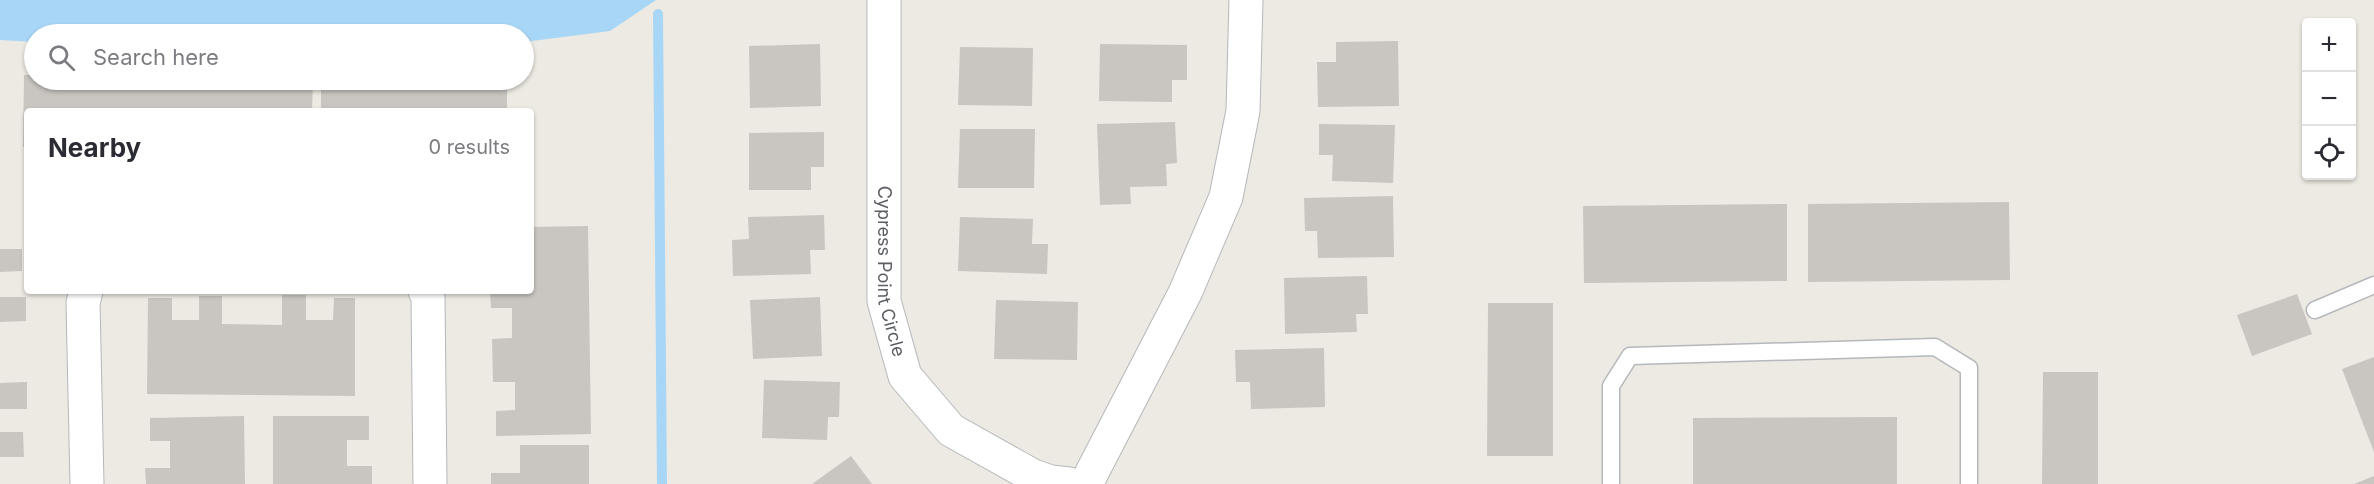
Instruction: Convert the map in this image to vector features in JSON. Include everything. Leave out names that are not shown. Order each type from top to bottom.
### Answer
[{"type":"street","name":"Cypress Point Circle","points":[[884,0],[884,301],[905,376],[951,430],[1047,482]]},
{"type":"street","points":[[1086,484],[1185,293],[1226,197],[1243,111],[1246,0]]},
{"type":"street","points":[[85,294],[83,303],[87,484]]},
{"type":"street","points":[[427,294],[430,484]]},
{"type":"lane","points":[[2315,310],[2374,285]]},
{"type":"lane","points":[[1611,484],[1611,386],[1629,356],[1935,347],[1969,368],[1969,484]]},
{"type":"water","points":[[0,0],[656,0],[610,31],[534,41],[534,24],[24,24],[24,41],[0,40]]},
{"type":"building","points":[[1398,41],[1399,106],[1318,107],[1317,62],[1336,62],[1336,42]]},
{"type":"building","points":[[820,44],[821,106],[750,108],[749,46]]},
{"type":"building","points":[[1100,44],[1187,45],[1187,80],[1172,80],[1172,102],[1099,101]]},
{"type":"building","points":[[960,47],[1033,48],[1032,106],[958,105]]},
{"type":"building","points":[[24,75],[24,90],[313,90],[312,108],[24,108],[23,147]]},
{"type":"building","points":[[321,90],[507,90],[507,108],[321,108]]},
{"type":"building","points":[[1175,122],[1177,163],[1166,164],[1167,186],[1130,187],[1131,204],[1100,205],[1097,124]]},
{"type":"building","points":[[1319,124],[1395,125],[1393,183],[1332,181],[1333,155],[1319,155]]},
{"type":"building","points":[[960,129],[1035,129],[1034,188],[958,188]]},
{"type":"building","points":[[824,132],[824,167],[811,167],[811,190],[749,190],[749,133]]},
{"type":"building","points":[[1393,196],[1394,257],[1318,258],[1317,231],[1305,231],[1304,198]]},
{"type":"building","points":[[2009,202],[2010,280],[1808,282],[1808,204]]},
{"type":"building","points":[[1787,204],[1787,281],[1584,283],[1583,206]]},
{"type":"building","points":[[824,215],[825,250],[810,250],[811,274],[733,276],[732,240],[749,239],[748,217]]},
{"type":"building","points":[[960,217],[1033,219],[1032,244],[1048,244],[1047,274],[958,271]]},
{"type":"building","points":[[588,226],[591,434],[496,436],[496,411],[515,410],[515,382],[493,382],[492,339],[512,338],[512,308],[491,308],[490,294],[534,294],[534,227]]},
{"type":"building","points":[[0,249],[22,249],[22,271],[0,272]]},
{"type":"building","points":[[1367,276],[1368,314],[1356,314],[1357,332],[1285,334],[1284,278]]},
{"type":"building","points":[[2297,294],[2312,334],[2252,356],[2237,315]]},
{"type":"building","points":[[282,295],[306,295],[306,320],[333,320],[334,298],[355,298],[355,396],[147,394],[148,298],[172,298],[172,320],[199,320],[199,296],[222,296],[222,324],[282,325]]},
{"type":"building","points":[[0,297],[26,297],[26,321],[0,322]]},
{"type":"building","points":[[820,297],[822,356],[753,359],[750,300]]},
{"type":"building","points":[[996,300],[1078,302],[1077,360],[994,359]]},
{"type":"building","points":[[1488,303],[1553,303],[1553,456],[1487,456]]},
{"type":"building","points":[[1324,348],[1325,407],[1251,409],[1250,382],[1236,382],[1235,350]]},
{"type":"building","points":[[2374,357],[2374,452],[2342,369]]},
{"type":"building","points":[[2043,372],[2098,372],[2098,484],[2042,484]]},
{"type":"building","points":[[764,380],[840,382],[839,417],[828,417],[827,440],[762,438]]},
{"type":"building","points":[[27,382],[27,409],[0,409],[0,383]]},
{"type":"building","points":[[244,416],[245,484],[146,484],[145,468],[170,468],[170,441],[150,441],[150,418]]},
{"type":"building","points":[[273,416],[369,416],[369,440],[347,440],[347,466],[372,466],[372,484],[273,484]]},
{"type":"building","points":[[1897,417],[1897,484],[1693,484],[1693,418]]},
{"type":"building","points":[[0,432],[23,432],[24,457],[0,457]]},
{"type":"building","points":[[520,445],[589,445],[589,484],[491,484],[491,473],[520,473]]},
{"type":"building","points":[[851,456],[872,484],[812,484]]},
{"type":"building","points":[[2374,476],[2374,484],[2354,484]]},
{"type":"waterway","points":[[658,14],[662,484]]}]
